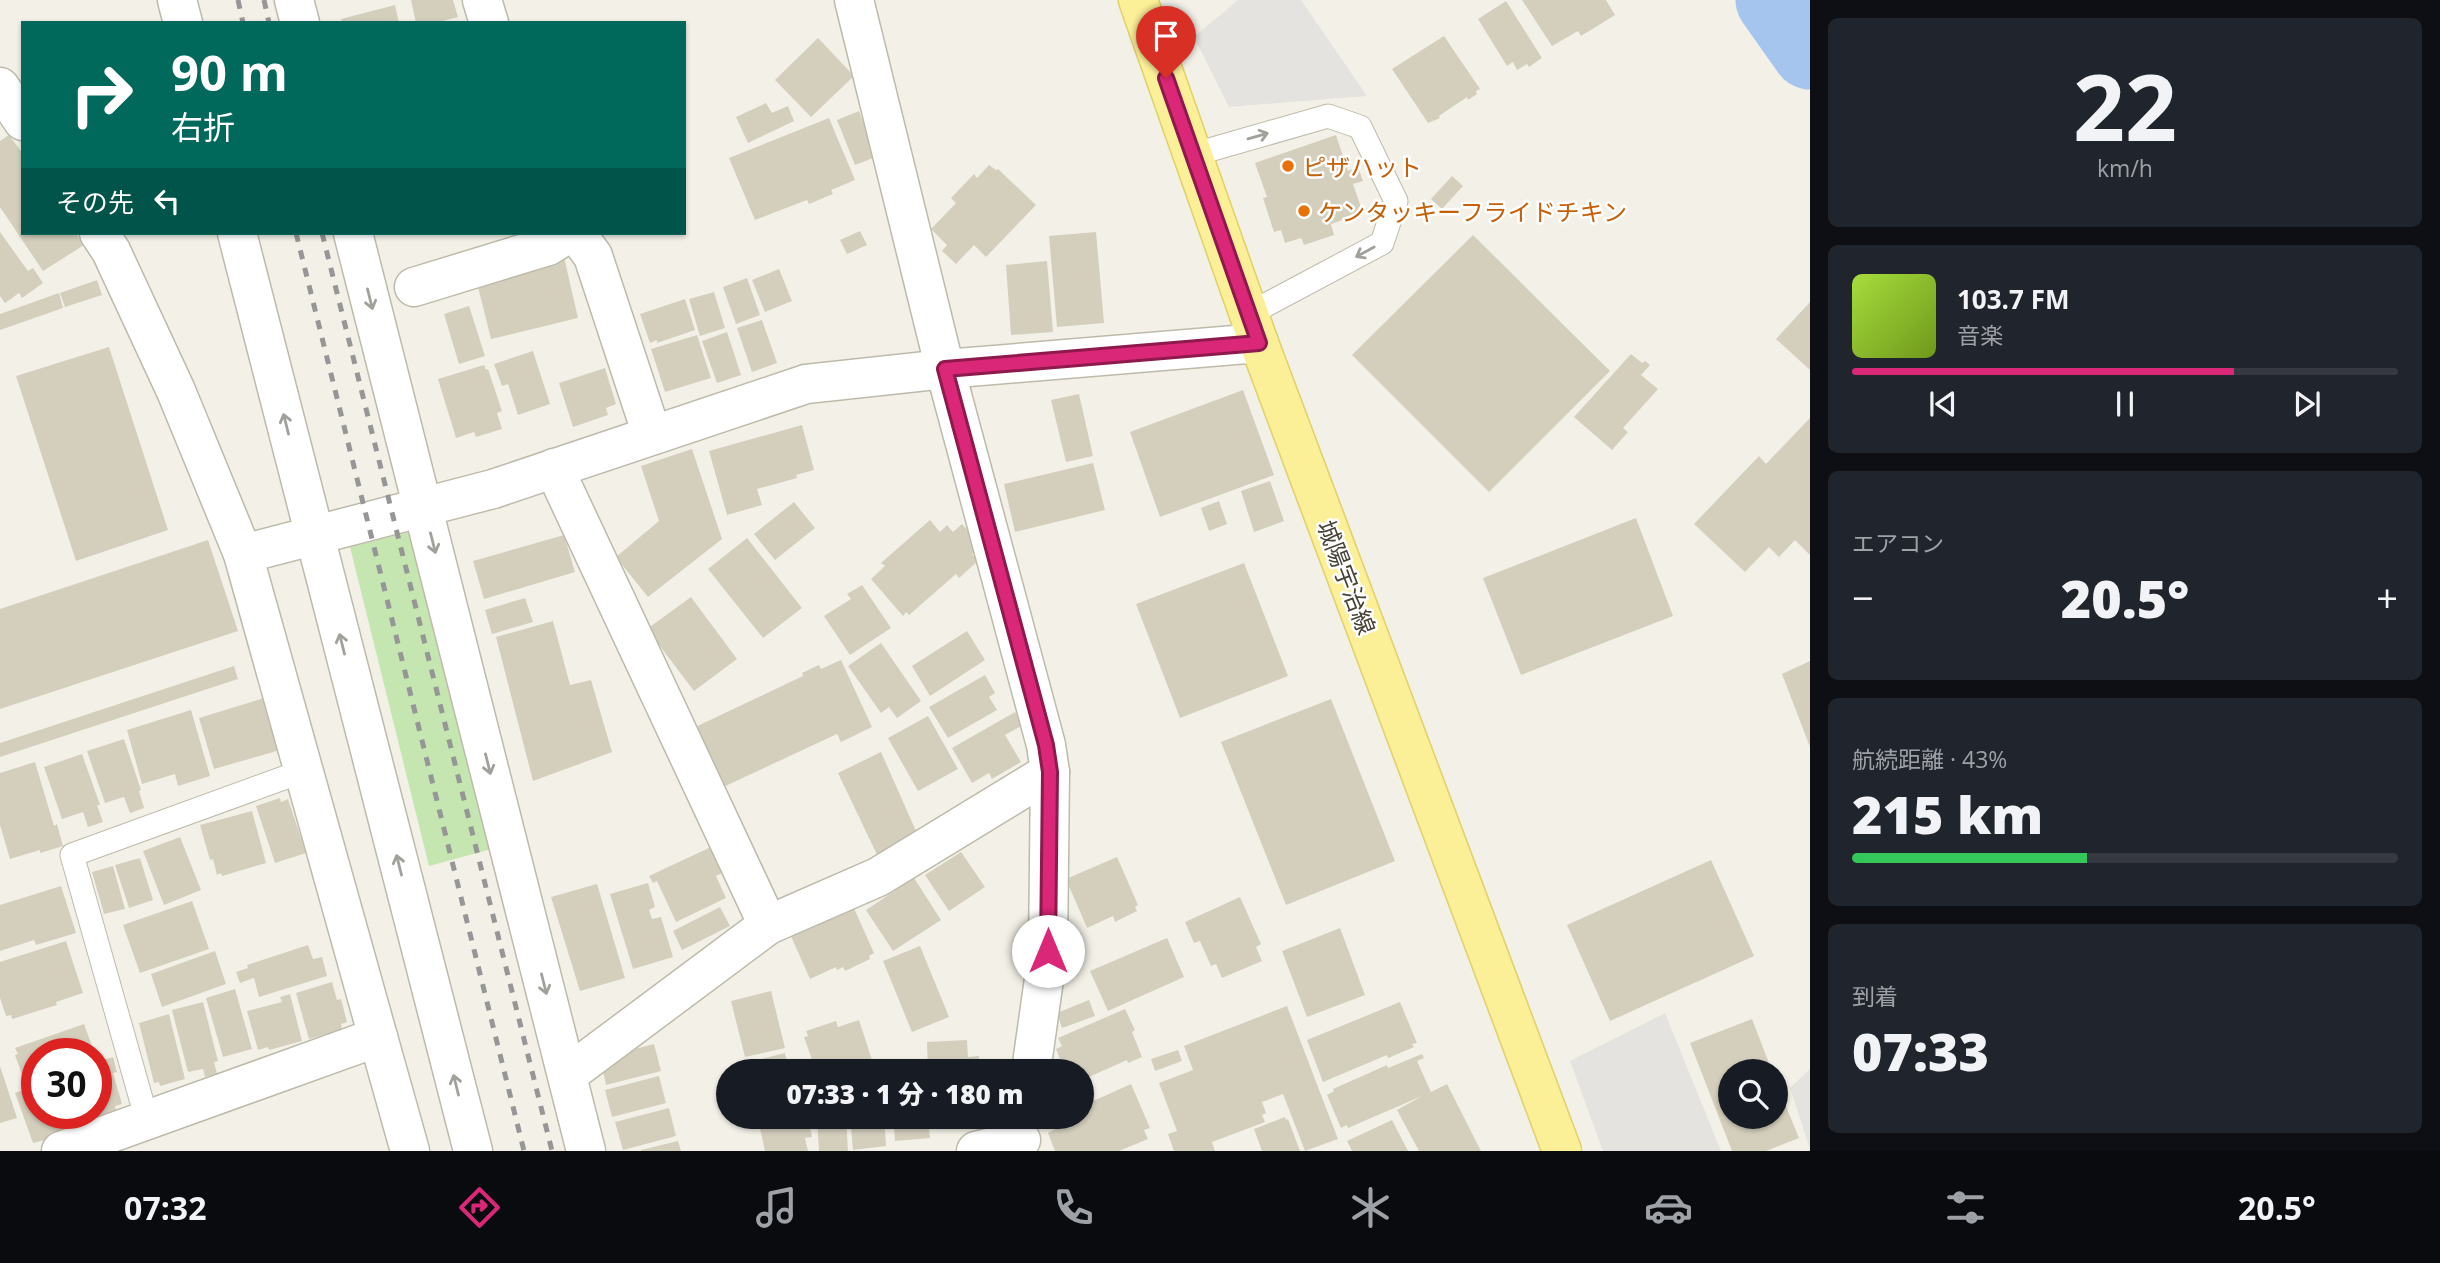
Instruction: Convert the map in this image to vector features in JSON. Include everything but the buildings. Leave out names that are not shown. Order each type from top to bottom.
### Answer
[{"type":"main road","name":"城陽宇治線","points":[[1138,0],[1254,329],[1562,1151]]},
{"type":"street","points":[[177,0],[182,21]]},
{"type":"street","points":[[294,0],[299,21]]},
{"type":"street","points":[[482,0],[488,21]]},
{"type":"street","points":[[854,0],[945,369],[1046,745],[1050,772],[1048,951],[1033,1059]]},
{"type":"street","points":[[0,87],[21,118]]},
{"type":"street","points":[[100,235],[111,251],[176,391],[243,554],[410,1151]]},
{"type":"street","points":[[238,235],[473,1151]]},
{"type":"street","points":[[354,235],[586,1151]]},
{"type":"street","points":[[414,287],[548,246],[566,235]]},
{"type":"street","points":[[577,235],[593,256],[652,435]]},
{"type":"street","points":[[243,554],[493,489],[806,384],[1254,329]]},
{"type":"street","points":[[554,468],[768,925]]},
{"type":"street","points":[[567,1075],[768,925],[878,877],[1050,772]]},
{"type":"street","points":[[61,1151],[378,1037]]},
{"type":"street","points":[[976,1151],[1022,1136]]},
{"type":"lane","points":[[1192,155],[1328,116],[1360,127],[1396,201],[1382,243],[1254,329]]},
{"type":"lane","points":[[147,1120],[72,855],[303,771]]},
{"type":"green space","points":[[417,530],[499,847],[429,866],[350,547]]},
{"type":"shaded area","points":[[1238,0],[1301,0],[1367,96],[1229,107],[1194,37]]},
{"type":"shaded area","points":[[1665,1013],[1721,1151],[1603,1151],[1570,1061]]},
{"type":"shaded area","points":[[1810,1069],[1810,1149],[1790,1088]]},
{"type":"waterway","points":[[1774,0],[1810,51]]},
{"type":"railway","points":[[238,0],[243,21]]},
{"type":"railway","points":[[264,0],[269,21]]},
{"type":"railway","points":[[296,235],[524,1151]]},
{"type":"railway","points":[[323,235],[552,1151]]},
{"type":"place","name":"ピザハット","points":[[1288,166]]},
{"type":"place","name":"ケンタッキーフライドチキン","points":[[1304,211]]},
{"type":"route","points":[[1048,951],[1050,772],[1046,745],[945,369],[1259,343],[1166,78]]}]
